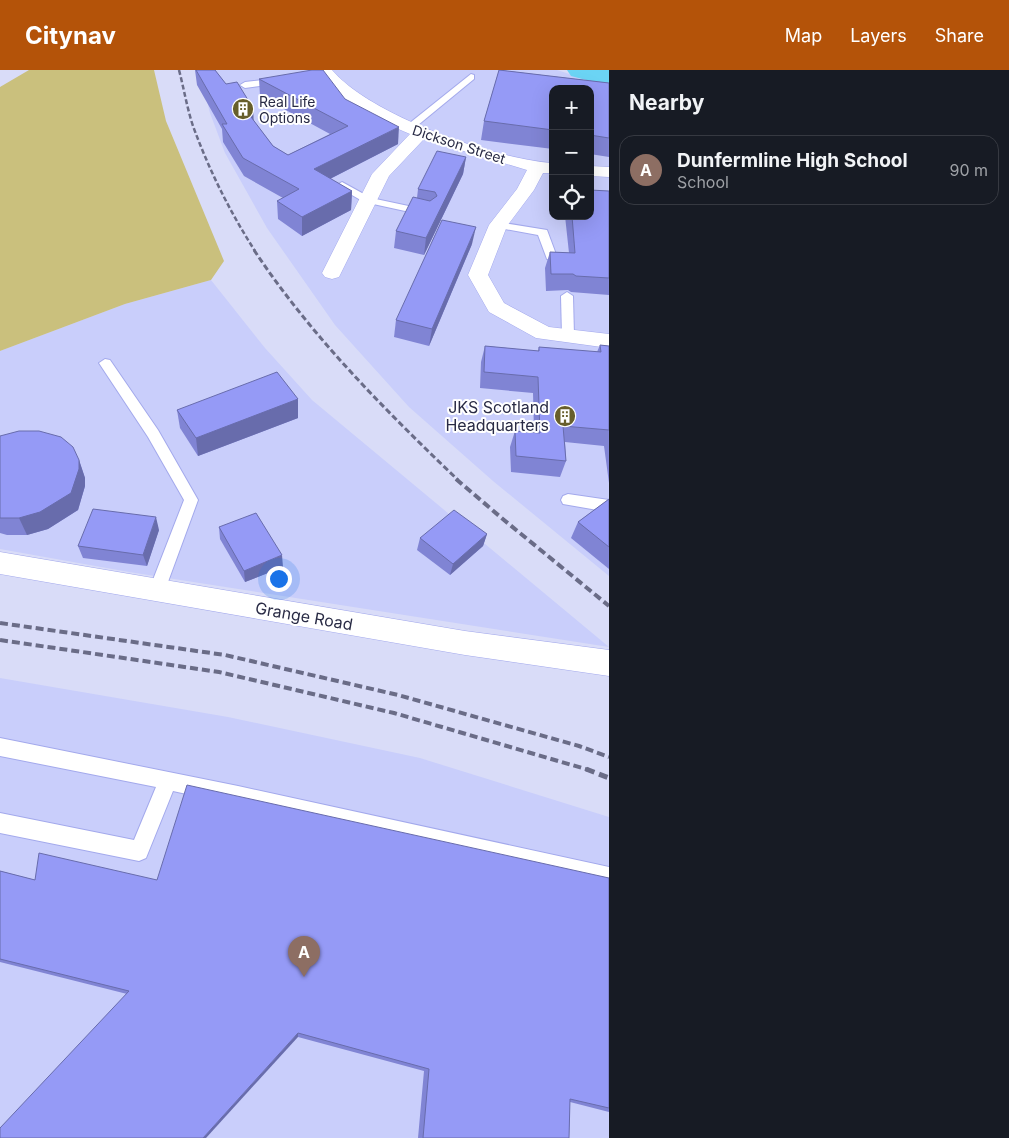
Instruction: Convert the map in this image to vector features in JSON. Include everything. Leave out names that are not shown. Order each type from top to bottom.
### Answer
[{"type":"street","name":"Dickson Street","points":[[324,75],[360,101],[415,131],[545,167]]},
{"type":"street","points":[[332,273],[381,174],[415,131]]},
{"type":"street","points":[[545,167],[498,225],[478,275],[496,307],[544,333],[609,341]]},
{"type":"street","points":[[594,171],[609,172]]},
{"type":"street","name":"Grange Road","points":[[0,563],[465,643],[609,663]]},
{"type":"lane","points":[[415,131],[471,76]]},
{"type":"lane","points":[[245,85],[291,80]]},
{"type":"lane","points":[[342,185],[368,200],[428,213]]},
{"type":"lane","points":[[498,225],[543,232],[550,257]]},
{"type":"lane","points":[[567,296],[568,336]]},
{"type":"lane","points":[[105,363],[152,434],[190,500],[157,590]]},
{"type":"lane","points":[[568,500],[609,506]]},
{"type":"lane","points":[[0,748],[168,781],[609,877]]},
{"type":"lane","points":[[0,823],[139,851],[168,781]]},
{"type":"shaded area","points":[[29,70],[154,70],[166,121],[224,261],[211,280],[125,304],[0,351],[0,87]]},
{"type":"shaded area","points":[[199,70],[557,70],[609,87],[609,576],[493,481],[409,407],[335,325],[267,228],[225,153],[210,113]]},
{"type":"shaded area","points":[[211,280],[265,348],[312,400],[609,647],[129,572],[0,549],[0,351],[125,304]]},
{"type":"shaded area","points":[[0,678],[228,717],[420,758],[609,817],[609,1138],[0,1138]]},
{"type":"building","points":[[196,70],[215,70],[226,84],[237,82],[253,108],[245,109],[273,146],[288,155],[348,126],[259,79],[312,70],[323,70],[345,99],[399,127],[314,169],[352,191],[302,217],[277,201],[299,189],[243,158],[222,124],[227,124]]},
{"type":"building","points":[[499,70],[609,83],[609,138],[594,136],[594,85],[549,85],[549,129],[484,121]]},
{"type":"building","points":[[437,151],[466,157],[426,238],[396,231],[413,197],[430,201],[437,196],[435,192],[418,189]]},
{"type":"building","points":[[594,190],[609,191],[609,278],[576,276],[573,274],[551,274],[550,252],[575,253],[572,220],[594,220]]},
{"type":"building","points":[[442,220],[476,227],[432,329],[396,320]]},
{"type":"building","points":[[600,345],[609,346],[609,430],[563,426],[566,461],[516,456],[515,431],[540,433],[538,377],[484,372],[485,346],[539,351],[539,347],[601,352]]},
{"type":"building","points":[[277,372],[298,399],[196,438],[177,410]]},
{"type":"building","points":[[19,431],[39,431],[61,437],[73,447],[79,460],[79,469],[71,493],[40,512],[19,518],[0,518],[0,436]]},
{"type":"building","points":[[609,499],[609,547],[578,522]]},
{"type":"building","points":[[93,509],[156,517],[143,555],[78,546]]},
{"type":"building","points":[[454,510],[487,534],[453,564],[420,538]]},
{"type":"building","points":[[256,513],[282,555],[244,571],[219,527]]},
{"type":"building","points":[[187,785],[609,878],[609,1108],[570,1099],[569,1138],[423,1138],[429,1069],[298,1033],[203,1138],[0,1138],[0,1128],[129,991],[0,959],[0,871],[35,880],[39,853],[157,880]]},
{"type":"waterway","points":[[581,70],[609,78]]},
{"type":"railway","points":[[179,70],[191,119],[206,159],[229,206],[255,251]]},
{"type":"railway","points":[[254,250],[276,282],[324,342],[376,399],[458,480]]},
{"type":"railway","points":[[456,479],[609,606]]},
{"type":"railway","points":[[0,623],[225,655],[398,695],[579,746],[609,757]]},
{"type":"railway","points":[[0,640],[219,672],[394,713],[587,769]]},
{"type":"railway","points":[[587,769],[609,778]]},
{"type":"place","name":"Real Life Options","points":[[243,109]]},
{"type":"place","name":"JKS Scotland Headquarters","points":[[565,416]]},
{"type":"place","name":"Dunfermline High School","points":[[304,977]]}]
